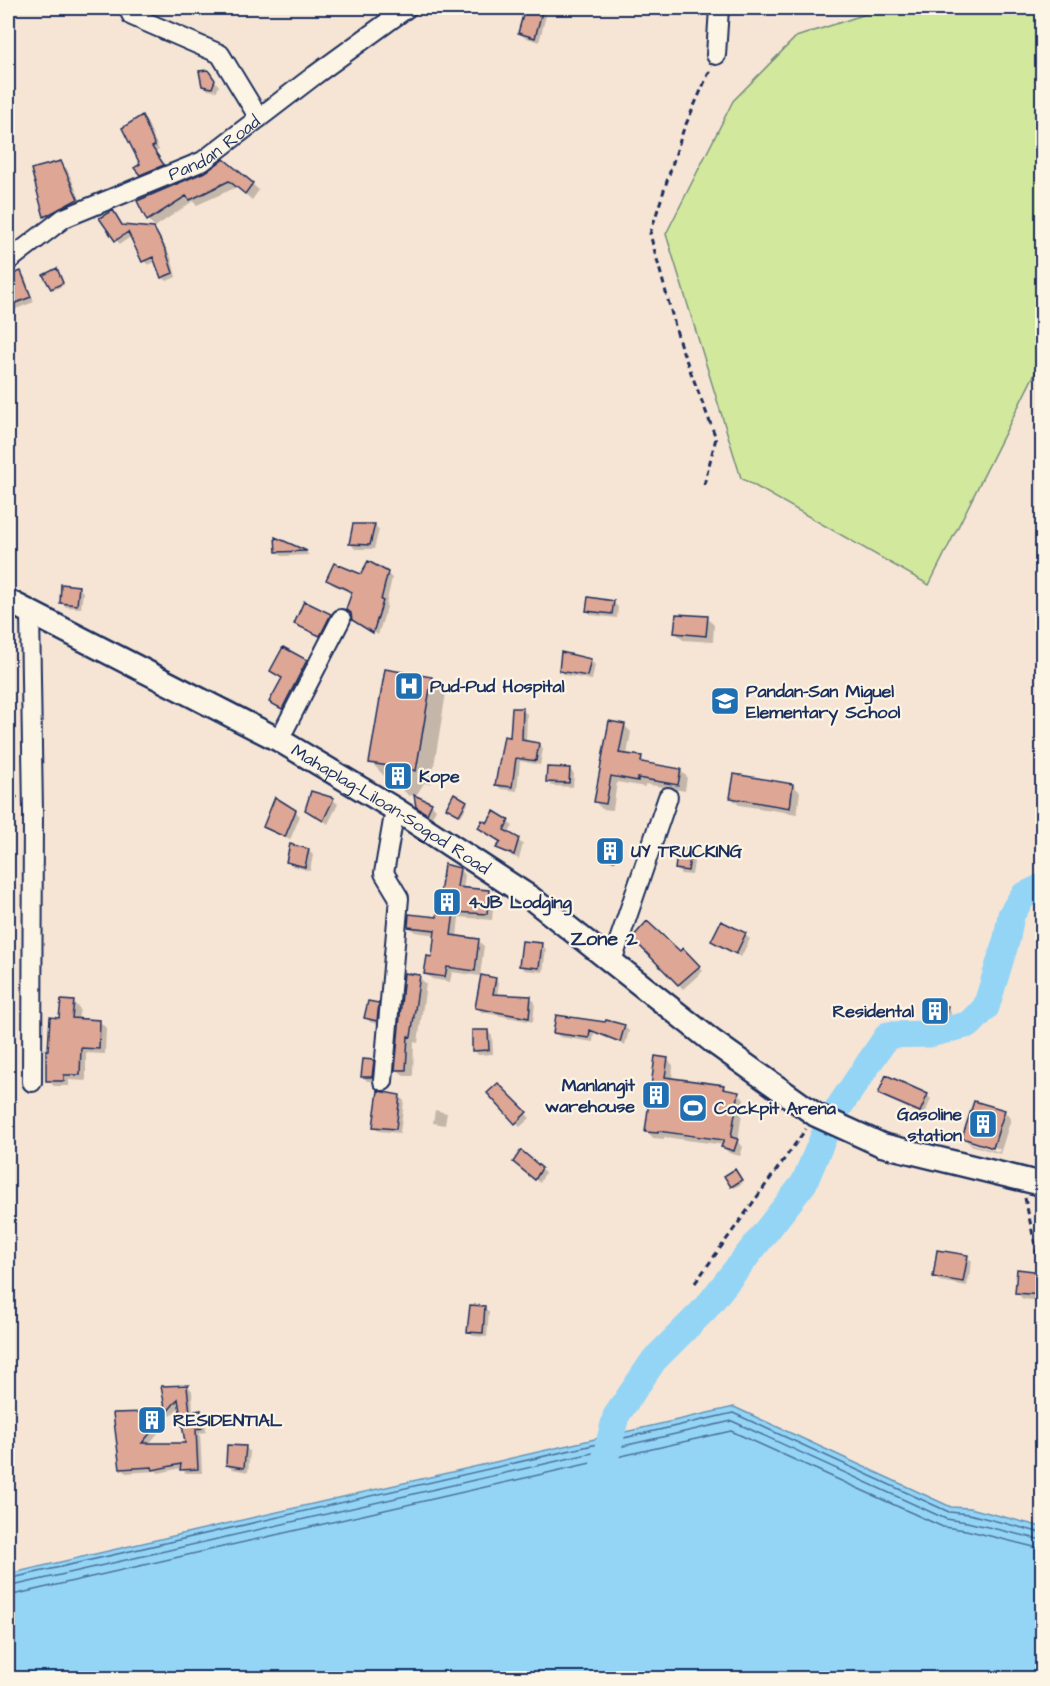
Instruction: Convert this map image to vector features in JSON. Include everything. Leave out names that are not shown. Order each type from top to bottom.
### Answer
[{"type":"main road","name":"Mahaplag-Liloan-Sogod Road","points":[[8,601],[279,740],[395,809],[531,898],[712,1041],[816,1115],[882,1145],[1042,1184]]},
{"type":"street","points":[[128,8],[132,16],[220,54],[259,118]]},
{"type":"street","name":"Pandan Road","points":[[8,261],[64,218],[203,161],[407,8]]},
{"type":"street","points":[[716,55],[719,8]]},
{"type":"street","points":[[30,612],[33,813],[32,1082]]},
{"type":"street","points":[[279,740],[340,620]]},
{"type":"street","points":[[612,961],[668,797]]},
{"type":"street","points":[[383,1082],[399,898],[384,873],[395,809]]},
{"type":"path","points":[[704,485],[716,438],[680,344],[650,234],[683,131],[716,55]]},
{"type":"path","points":[[695,1283],[816,1115]]},
{"type":"path","points":[[1021,1179],[1037,1254]]},
{"type":"green space","points":[[884,8],[1042,8],[1042,359],[929,585],[741,478],[666,234],[733,101],[796,37]]},
{"type":"water","points":[[734,1407],[951,1507],[970,1508],[1042,1527],[1042,1678],[8,1678],[8,1574]]},
{"type":"building","points":[[525,8],[543,8],[535,38],[518,33]]},
{"type":"building","points":[[208,70],[215,80],[212,88],[202,86],[199,71]]},
{"type":"building","points":[[142,115],[155,146],[152,147],[164,165],[140,175],[134,168],[140,164],[122,128]]},
{"type":"building","points":[[224,159],[253,183],[245,194],[229,181],[190,200],[186,196],[147,221],[137,201],[207,171]]},
{"type":"building","points":[[61,161],[78,199],[44,217],[31,169]]},
{"type":"building","points":[[113,210],[122,225],[154,228],[166,251],[173,273],[161,278],[153,257],[142,262],[128,232],[115,241],[99,218]]},
{"type":"building","points":[[57,268],[63,283],[51,289],[43,275]]},
{"type":"building","points":[[21,271],[31,297],[8,306],[8,276]]},
{"type":"building","points":[[353,524],[375,524],[370,545],[349,544]]},
{"type":"building","points":[[275,537],[307,551],[276,552]]},
{"type":"building","points":[[368,561],[388,572],[381,600],[383,601],[373,633],[352,620],[351,613],[346,609],[352,592],[326,580],[334,563],[361,574]]},
{"type":"building","points":[[61,584],[79,586],[77,605],[60,603]]},
{"type":"building","points":[[588,597],[614,601],[612,614],[586,611]]},
{"type":"building","points":[[304,601],[331,614],[320,636],[294,624]]},
{"type":"building","points":[[676,614],[708,616],[706,636],[674,633]]},
{"type":"building","points":[[283,647],[307,660],[282,709],[269,702],[282,678],[270,671]]},
{"type":"building","points":[[561,652],[591,659],[587,676],[559,671]]},
{"type":"building","points":[[385,669],[432,677],[416,771],[409,769],[403,779],[393,782],[389,766],[369,763]]},
{"type":"building","points":[[512,708],[523,708],[522,740],[539,743],[536,761],[516,758],[512,787],[495,785],[504,736],[510,737]]},
{"type":"building","points":[[609,721],[625,724],[619,753],[642,756],[641,762],[681,769],[678,785],[611,776],[606,804],[594,802]]},
{"type":"building","points":[[547,767],[570,768],[569,783],[546,782]]},
{"type":"building","points":[[734,774],[793,784],[790,808],[730,798]]},
{"type":"building","points":[[311,791],[334,798],[323,821],[305,810]]},
{"type":"building","points":[[454,793],[467,801],[459,815],[446,808]]},
{"type":"building","points":[[414,795],[432,803],[427,814],[416,807]]},
{"type":"building","points":[[275,797],[296,810],[285,837],[263,827]]},
{"type":"building","points":[[494,811],[509,820],[504,830],[519,838],[514,855],[496,848],[501,842],[478,828],[482,820],[487,823]]},
{"type":"building","name":"UY TRUCKING","points":[[605,840],[620,846],[614,861],[600,856]]},
{"type":"building","points":[[290,844],[309,849],[305,867],[286,862]]},
{"type":"building","points":[[678,848],[691,850],[688,871],[675,869]]},
{"type":"building","points":[[444,864],[460,868],[457,887],[489,890],[487,914],[454,912],[451,935],[479,939],[475,971],[447,967],[445,977],[424,974],[427,956],[432,957],[435,930],[408,927],[409,914],[437,917]]},
{"type":"building","points":[[647,921],[680,951],[683,948],[700,966],[678,985],[632,938]]},
{"type":"building","points":[[721,921],[746,933],[736,954],[711,941]]},
{"type":"building","points":[[522,941],[542,943],[539,968],[519,966]]},
{"type":"building","points":[[404,973],[420,975],[411,1037],[408,1036],[406,1070],[395,1070]]},
{"type":"building","points":[[481,975],[496,978],[493,994],[531,996],[529,1018],[475,1008]]},
{"type":"building","points":[[61,1000],[74,1001],[72,1018],[100,1020],[99,1049],[81,1048],[80,1075],[64,1075],[64,1081],[46,1081],[46,1050],[48,1050],[50,1017],[59,1018]]},
{"type":"building","points":[[368,1001],[379,1003],[377,1021],[364,1018]]},
{"type":"building","name":"Residental","points":[[926,1001],[948,1006],[944,1021],[923,1015]]},
{"type":"building","points":[[556,1015],[605,1022],[606,1020],[625,1025],[620,1042],[590,1030],[589,1038],[553,1033]]},
{"type":"building","points":[[472,1030],[488,1030],[489,1050],[472,1051]]},
{"type":"building","name":"Cockpit Arena","points":[[655,1056],[668,1058],[665,1077],[724,1085],[723,1089],[739,1092],[731,1137],[738,1139],[734,1151],[721,1147],[724,1140],[658,1131],[658,1133],[645,1132]]},
{"type":"building","points":[[363,1059],[374,1060],[372,1077],[361,1077]]},
{"type":"building","points":[[886,1075],[928,1094],[920,1112],[878,1094]]},
{"type":"building","points":[[498,1083],[527,1112],[515,1124],[487,1093]]},
{"type":"building","points":[[378,1091],[400,1095],[396,1129],[373,1127]]},
{"type":"building","name":"Gasoline station","points":[[974,1101],[1005,1110],[993,1148],[962,1138]]},
{"type":"building","points":[[521,1150],[542,1168],[535,1180],[513,1162]]},
{"type":"building","points":[[735,1169],[742,1180],[731,1187],[724,1176]]},
{"type":"building","points":[[937,1250],[968,1255],[963,1282],[933,1277]]},
{"type":"building","points":[[1017,1269],[1042,1272],[1042,1295],[1015,1293]]},
{"type":"building","points":[[470,1305],[485,1306],[483,1333],[467,1332]]},
{"type":"building","points":[[189,1385],[187,1387],[190,1412],[201,1410],[202,1428],[196,1429],[198,1469],[180,1470],[181,1464],[153,1470],[152,1467],[120,1469],[113,1413],[149,1412],[164,1417],[142,1443],[185,1443],[178,1399],[166,1413],[161,1386]]},
{"type":"building","points":[[227,1445],[246,1446],[244,1468],[226,1465]]},
{"type":"waterway","points":[[839,1107],[888,1035],[930,1034],[970,1024],[986,1007],[1007,938],[1011,915],[1023,896],[1042,887]]},
{"type":"waterway","points":[[602,1471],[616,1416],[654,1360],[706,1308],[804,1183],[826,1131]]},
{"type":"place","name":"Pud-Pud Hospital","points":[[409,686]]},
{"type":"place","name":"Pandan-San Miguel Elementary School","points":[[725,701]]},
{"type":"place","name":"Kope","points":[[398,776]]},
{"type":"place","name":"UY TRUCKING","points":[[610,851]]},
{"type":"place","name":"4JB Lodging","points":[[447,902]]},
{"type":"place","name":"Residental","points":[[935,1011]]},
{"type":"place","name":"Manlangit warehouse","points":[[656,1095]]},
{"type":"place","name":"Cockpit Arena","points":[[693,1108]]},
{"type":"place","name":"Gasoline station","points":[[983,1124]]},
{"type":"place","name":"RESIDENTIAL","points":[[152,1420]]},
{"type":"district","name":"Zone 2","points":[[604,938]]}]
